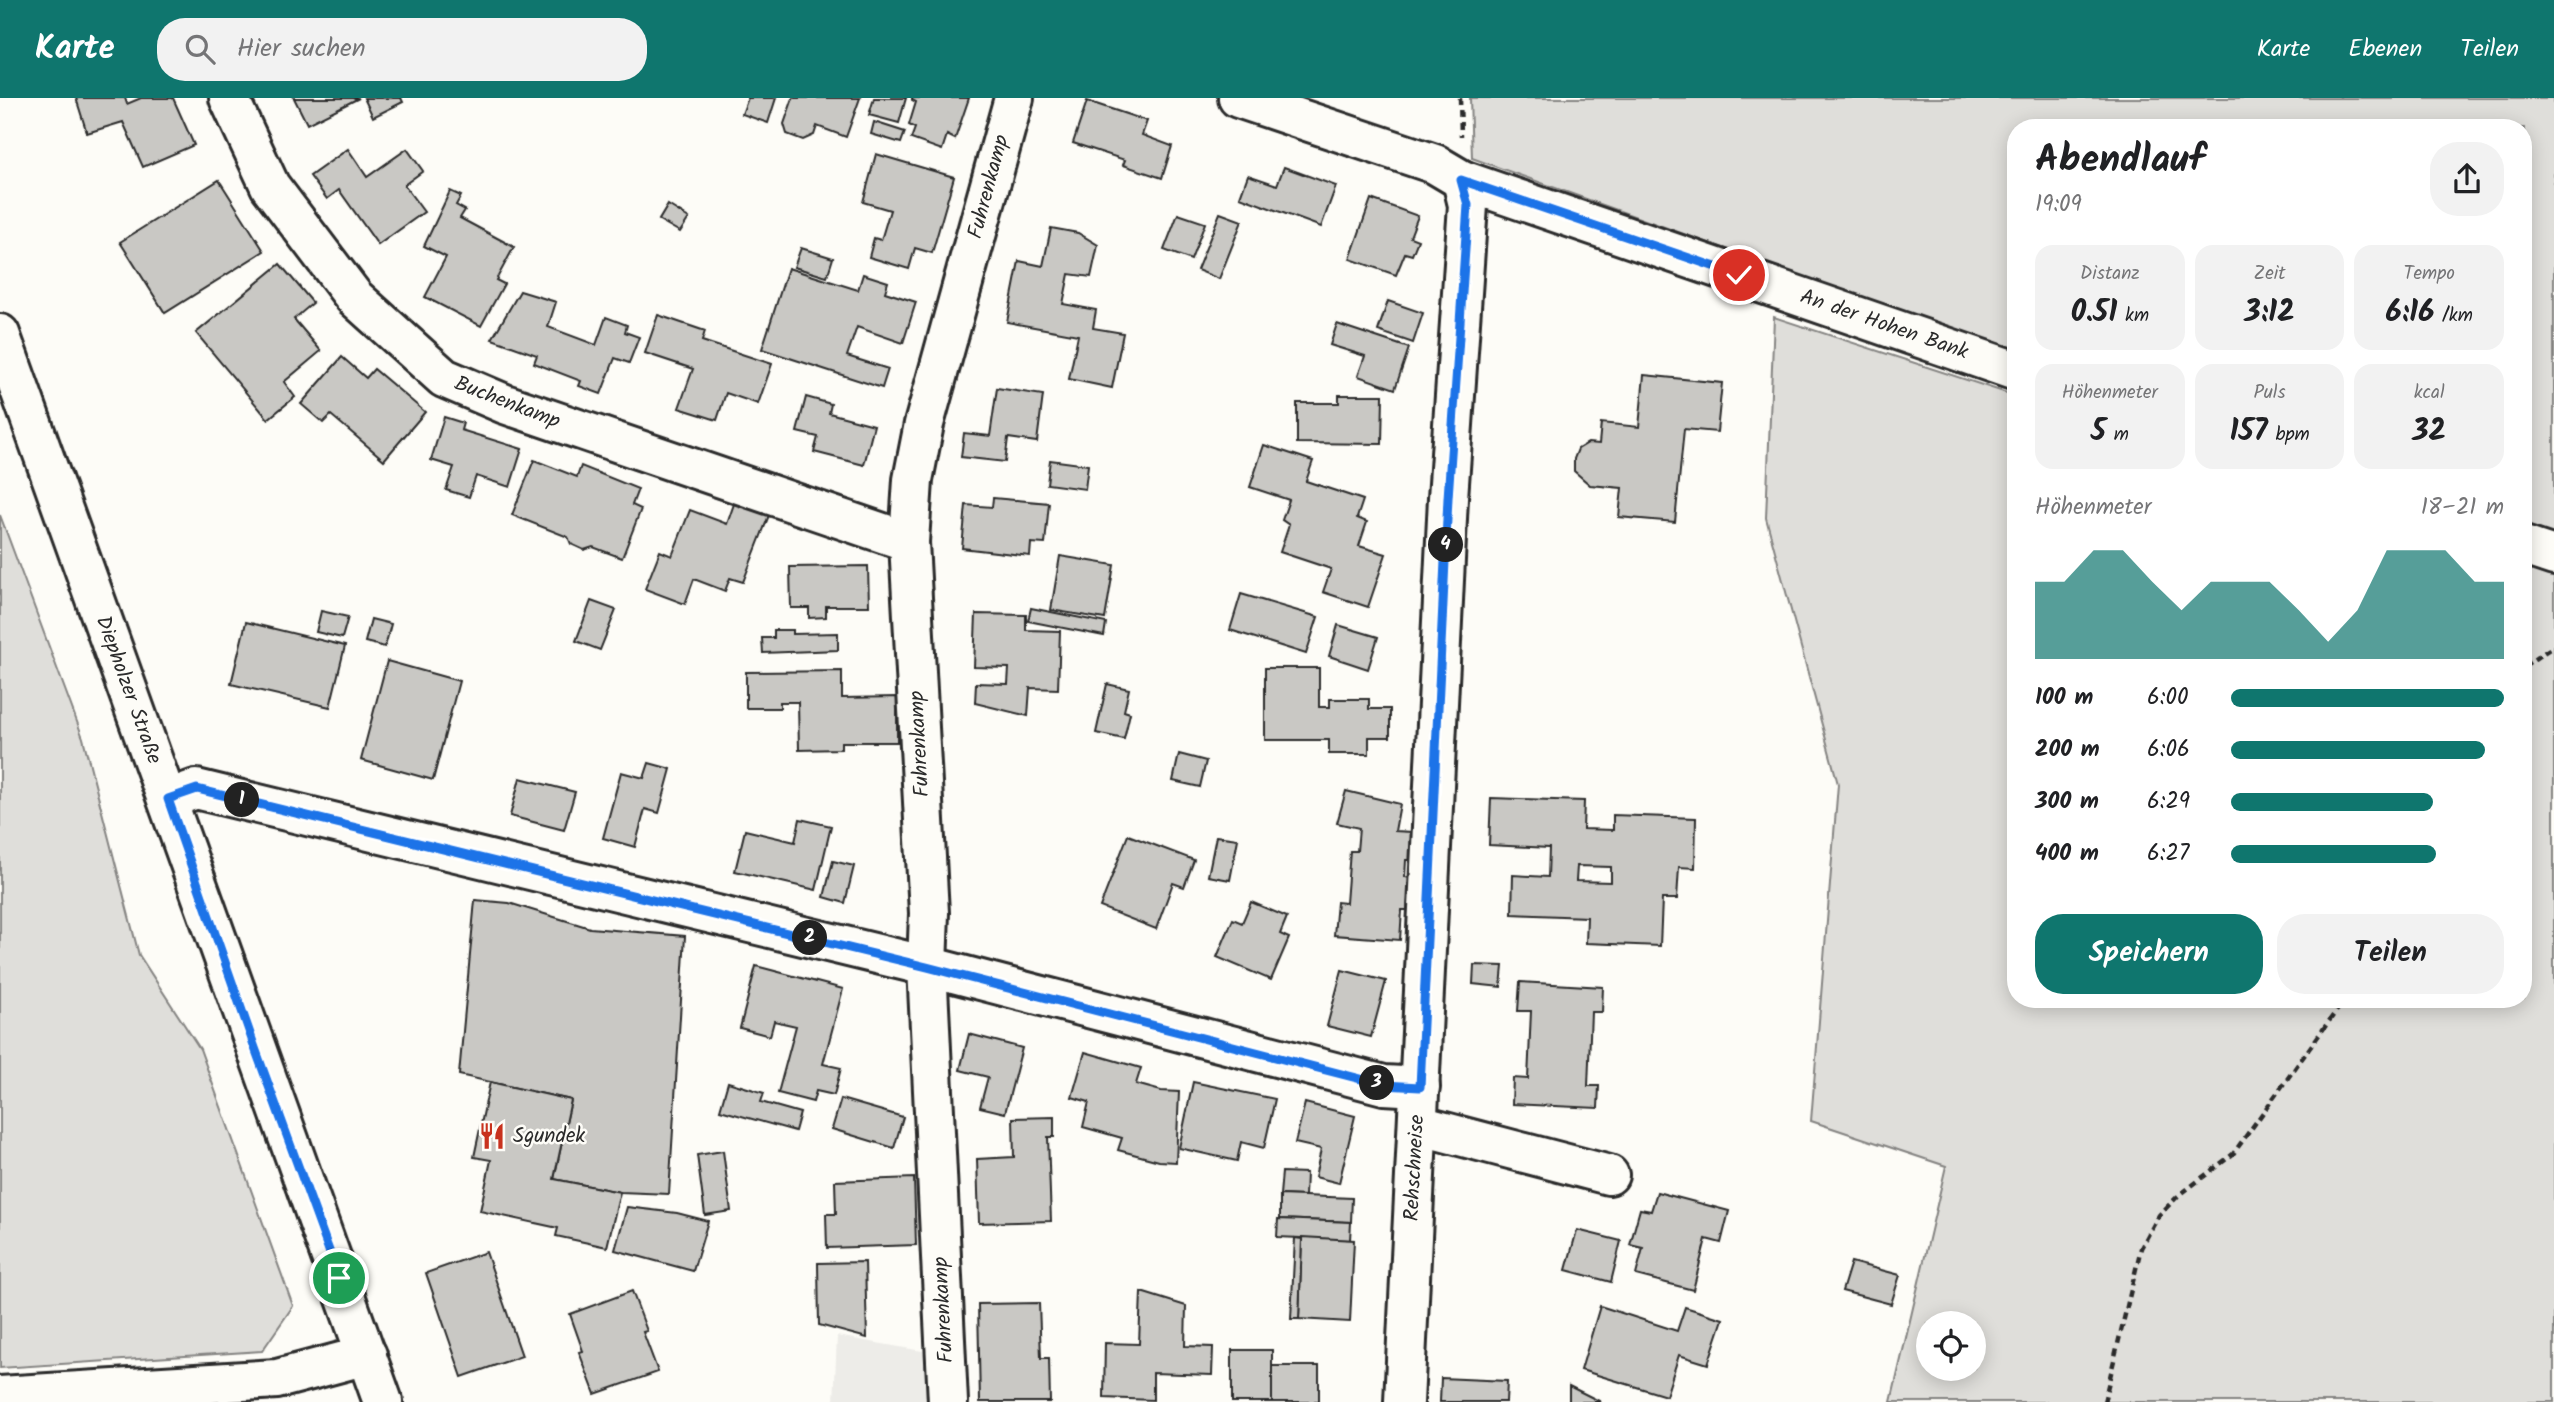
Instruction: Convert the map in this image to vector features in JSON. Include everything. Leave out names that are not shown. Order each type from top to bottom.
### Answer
[{"type":"street","name":"Buchenkamp","points":[[229,98],[270,186],[354,297],[444,378],[505,404],[909,542]]},
{"type":"street","name":"Fuhrenkamp","points":[[948,1402],[927,967],[929,913],[909,542],[913,480],[924,424],[1014,98]]},
{"type":"street","name":"An der Hohen Bank","points":[[1238,98],[1435,164],[1461,180],[2007,368]]},
{"type":"street","name":"Rehschneise","points":[[1404,1402],[1448,498],[1468,205],[1461,180]]},
{"type":"street","name":"Diepholzer Straße","points":[[0,334],[383,1402]]},
{"type":"street","points":[[2532,549],[2554,556]]},
{"type":"street","points":[[168,799],[197,789],[927,967],[1384,1085],[1420,1087]]},
{"type":"street","points":[[1418,1125],[1609,1175]]},
{"type":"street","points":[[0,1396],[277,1379],[367,1355]]},
{"type":"path","points":[[2532,661],[2554,646]]},
{"type":"path","points":[[2104,1402],[2141,1248],[2159,1215],[2177,1197],[2233,1154],[2338,1008]]},
{"type":"shaded area","points":[[1470,98],[2554,98],[2554,1402],[1891,1402],[1946,1166],[1811,1121],[1838,784],[1766,518],[1774,317],[2007,393],[2007,1008],[2532,1008],[2532,119],[2007,119],[2007,350],[1472,158]]},
{"type":"shaded area","points":[[0,515],[83,738],[139,955],[200,1049],[293,1306],[262,1351],[0,1368]]},
{"type":"shaded area","points":[[837,1336],[962,1358],[965,1402],[834,1402]]},
{"type":"building","points":[[76,98],[125,98],[127,104],[141,98],[173,98],[194,145],[143,167],[123,122],[87,133]]},
{"type":"building","points":[[294,98],[359,98],[307,124]]},
{"type":"building","points":[[364,98],[401,98],[403,102],[373,117]]},
{"type":"building","points":[[748,98],[776,98],[768,123],[742,114]]},
{"type":"building","points":[[793,98],[860,98],[846,137],[817,126],[814,135],[803,140],[787,134],[784,124]]},
{"type":"building","points":[[874,98],[906,98],[899,123],[869,115]]},
{"type":"building","points":[[912,98],[969,98],[955,139],[947,135],[942,150],[911,139],[915,128],[909,125],[916,102]]},
{"type":"building","points":[[1087,101],[1147,121],[1142,135],[1172,146],[1162,178],[1123,165],[1125,160],[1073,143]]},
{"type":"building","points":[[874,122],[905,132],[901,143],[871,134]]},
{"type":"building","points":[[348,149],[367,177],[407,149],[423,171],[404,185],[424,212],[378,245],[339,190],[327,199],[310,176]]},
{"type":"building","points":[[876,154],[954,177],[932,253],[915,248],[909,269],[869,257],[874,238],[881,240],[890,210],[863,202]]},
{"type":"building","points":[[1284,167],[1336,186],[1321,227],[1240,197],[1248,175],[1277,185]]},
{"type":"building","points":[[219,180],[264,251],[165,313],[120,242]]},
{"type":"building","points":[[450,191],[461,196],[456,205],[465,210],[460,218],[514,247],[496,280],[504,284],[481,326],[425,297],[446,257],[424,246]]},
{"type":"building","points":[[1371,199],[1418,216],[1410,237],[1418,240],[1412,255],[1405,253],[1396,275],[1350,259]]},
{"type":"building","points":[[668,205],[689,218],[680,232],[659,220]]},
{"type":"building","points":[[1220,213],[1242,221],[1219,279],[1197,270]]},
{"type":"building","points":[[1178,214],[1205,223],[1191,260],[1164,250]]},
{"type":"building","points":[[1051,228],[1078,233],[1098,245],[1091,277],[1069,274],[1063,304],[1096,310],[1093,328],[1123,333],[1112,388],[1069,379],[1078,335],[1007,322],[1019,261],[1043,266]]},
{"type":"building","points":[[801,248],[833,258],[827,277],[794,267]]},
{"type":"building","points":[[280,264],[313,303],[294,319],[321,351],[284,382],[295,397],[268,419],[196,333]]},
{"type":"building","points":[[788,268],[858,290],[863,274],[888,282],[885,292],[916,302],[903,343],[857,327],[847,356],[888,369],[882,388],[762,349]]},
{"type":"building","points":[[520,291],[556,302],[548,327],[596,345],[606,317],[627,325],[625,332],[639,337],[629,363],[615,358],[601,394],[579,386],[581,381],[534,363],[537,355],[492,339]]},
{"type":"building","points":[[1388,301],[1423,313],[1413,343],[1378,331]]},
{"type":"building","points":[[658,315],[705,331],[702,341],[772,364],[758,404],[726,393],[717,420],[679,408],[693,369],[645,353]]},
{"type":"building","points":[[1337,324],[1409,348],[1395,389],[1358,376],[1365,356],[1330,345]]},
{"type":"building","points":[[342,357],[366,378],[374,369],[425,412],[384,460],[331,415],[323,423],[301,404]]},
{"type":"building","points":[[1644,375],[1722,383],[1717,432],[1684,429],[1675,522],[1619,517],[1622,488],[1590,485],[1574,471],[1574,459],[1578,449],[1588,443],[1599,444],[1601,423],[1639,427]]},
{"type":"building","points":[[997,388],[1043,395],[1037,442],[1008,438],[1005,462],[961,457],[964,433],[990,436]]},
{"type":"building","points":[[1339,395],[1383,395],[1382,444],[1297,443],[1297,403],[1339,403]]},
{"type":"building","points":[[806,397],[831,404],[829,413],[874,425],[864,465],[814,452],[818,437],[797,432]]},
{"type":"building","points":[[444,417],[463,423],[461,430],[522,449],[510,487],[476,476],[469,497],[446,490],[454,467],[431,460]]},
{"type":"building","points":[[1264,445],[1313,461],[1306,481],[1363,500],[1357,518],[1367,522],[1359,546],[1386,554],[1368,607],[1323,592],[1331,569],[1280,552],[1289,525],[1282,520],[1289,500],[1250,487]]},
{"type":"building","points":[[534,460],[577,477],[581,466],[638,489],[632,505],[641,509],[622,558],[593,547],[584,550],[571,544],[568,537],[512,515]]},
{"type":"building","points":[[1050,460],[1088,465],[1085,489],[1047,484]]},
{"type":"building","points":[[993,498],[1049,503],[1045,544],[1031,543],[1030,556],[962,548],[966,505],[992,507]]},
{"type":"building","points":[[735,501],[769,515],[743,582],[730,578],[725,591],[694,579],[685,604],[645,589],[660,551],[672,556],[690,510],[727,524]]},
{"type":"building","points":[[1060,556],[1114,565],[1105,619],[1051,610]]},
{"type":"building","points":[[868,566],[869,606],[826,606],[826,617],[809,618],[809,608],[791,608],[790,567]]},
{"type":"building","points":[[1241,594],[1318,617],[1306,654],[1230,630]]},
{"type":"building","points":[[591,601],[616,610],[600,650],[576,641]]},
{"type":"building","points":[[1031,608],[1106,623],[1104,636],[1028,621]]},
{"type":"building","points":[[321,611],[348,617],[342,638],[316,632]]},
{"type":"building","points":[[976,614],[1026,615],[1026,630],[1060,631],[1058,689],[1030,688],[1028,716],[975,703],[976,683],[1008,684],[1009,668],[974,667]]},
{"type":"building","points":[[371,619],[391,624],[385,647],[365,642]]},
{"type":"building","points":[[246,622],[345,646],[330,707],[231,684]]},
{"type":"building","points":[[1338,625],[1378,637],[1368,669],[1329,656]]},
{"type":"building","points":[[774,630],[793,630],[793,634],[838,633],[838,650],[763,653],[762,638],[774,638]]},
{"type":"building","points":[[387,661],[459,681],[433,780],[361,760]]},
{"type":"building","points":[[1265,668],[1319,668],[1319,707],[1330,707],[1330,699],[1369,699],[1369,709],[1390,709],[1390,737],[1369,737],[1369,754],[1329,754],[1329,740],[1265,740]]},
{"type":"building","points":[[842,671],[842,698],[897,697],[897,742],[841,742],[841,749],[799,750],[798,702],[780,702],[780,708],[746,708],[746,672]]},
{"type":"building","points":[[1107,684],[1129,689],[1124,711],[1130,713],[1124,739],[1096,733]]},
{"type":"building","points":[[1179,754],[1206,761],[1200,787],[1173,781]]},
{"type":"building","points":[[649,763],[671,769],[659,813],[645,809],[635,847],[603,838],[621,772],[644,778]]},
{"type":"building","points":[[520,778],[575,792],[564,830],[510,816]]},
{"type":"building","points":[[1346,791],[1400,804],[1395,831],[1412,832],[1410,860],[1406,860],[1405,877],[1410,878],[1407,910],[1402,910],[1400,940],[1334,935],[1337,902],[1346,903],[1350,851],[1357,851],[1359,828],[1337,823]]},
{"type":"building","points":[[1491,798],[1584,801],[1583,829],[1613,830],[1613,815],[1696,818],[1695,868],[1679,867],[1677,899],[1662,899],[1660,946],[1586,943],[1587,917],[1512,914],[1513,875],[1548,877],[1549,848],[1489,845]],"holes":[[[1577,866],[1611,867],[1611,882],[1576,881]]]},
{"type":"building","points":[[800,819],[831,826],[816,890],[735,871],[745,830],[795,842]]},
{"type":"building","points":[[1128,835],[1194,860],[1184,887],[1173,883],[1156,929],[1100,907]]},
{"type":"building","points":[[1216,836],[1238,839],[1230,880],[1208,876]]},
{"type":"building","points":[[833,861],[854,866],[845,903],[824,897]]},
{"type":"building","points":[[475,900],[509,903],[590,928],[685,936],[669,1194],[620,1192],[554,1179],[571,1100],[459,1075]]},
{"type":"building","points":[[1251,902],[1287,917],[1280,934],[1289,938],[1271,980],[1217,957],[1233,919],[1242,923]]},
{"type":"building","points":[[1474,965],[1503,966],[1501,987],[1473,984]]},
{"type":"building","points":[[756,966],[843,989],[823,1064],[841,1068],[834,1095],[816,1091],[813,1102],[778,1093],[796,1026],[774,1021],[770,1036],[740,1028]]},
{"type":"building","points":[[1342,970],[1386,981],[1371,1037],[1327,1026]]},
{"type":"building","points":[[1520,982],[1603,987],[1602,1012],[1591,1012],[1588,1086],[1599,1086],[1598,1108],[1512,1104],[1513,1078],[1528,1079],[1531,1011],[1518,1011]]},
{"type":"building","points":[[969,1034],[1022,1048],[1005,1113],[980,1107],[988,1077],[960,1070]]},
{"type":"building","points":[[1085,1052],[1141,1068],[1136,1084],[1161,1091],[1179,1092],[1176,1162],[1159,1161],[1118,1150],[1122,1138],[1083,1127],[1089,1102],[1072,1097]]},
{"type":"building","points":[[490,1082],[571,1100],[554,1179],[620,1192],[607,1247],[556,1236],[558,1228],[480,1211],[491,1160],[474,1157]]},
{"type":"building","points":[[728,1082],[764,1093],[761,1102],[800,1113],[795,1131],[720,1110]]},
{"type":"building","points":[[1193,1082],[1275,1099],[1264,1148],[1241,1142],[1237,1161],[1179,1148]]},
{"type":"building","points":[[841,1099],[903,1117],[894,1148],[832,1129]]},
{"type":"building","points":[[1305,1103],[1355,1116],[1339,1183],[1315,1177],[1321,1149],[1295,1143]]},
{"type":"building","points":[[1054,1117],[1054,1137],[1048,1137],[1051,1221],[979,1223],[977,1159],[1014,1157],[1013,1118]]},
{"type":"building","points":[[723,1151],[731,1211],[705,1215],[697,1155]]},
{"type":"building","points":[[1282,1172],[1306,1173],[1305,1196],[1280,1195]]},
{"type":"building","points":[[914,1178],[916,1245],[827,1248],[826,1214],[836,1214],[835,1181]]},
{"type":"building","points":[[1657,1192],[1729,1211],[1721,1243],[1706,1239],[1693,1290],[1636,1275],[1643,1248],[1630,1245],[1640,1209],[1651,1211]]},
{"type":"building","points":[[1280,1195],[1352,1198],[1351,1222],[1280,1219]]},
{"type":"building","points":[[627,1207],[677,1213],[708,1221],[693,1271],[615,1250]]},
{"type":"building","points":[[1278,1219],[1351,1222],[1350,1240],[1277,1237]]},
{"type":"building","points":[[1577,1230],[1621,1241],[1611,1282],[1566,1270]]},
{"type":"building","points":[[1302,1237],[1354,1240],[1350,1322],[1299,1319]]},
{"type":"building","points":[[1295,1238],[1302,1239],[1299,1319],[1291,1319]]},
{"type":"building","points":[[486,1252],[522,1356],[462,1377],[426,1273]]},
{"type":"building","points":[[865,1262],[867,1338],[819,1325],[818,1263]]},
{"type":"building","points":[[1851,1262],[1900,1275],[1891,1304],[1842,1291]]},
{"type":"building","points":[[632,1291],[658,1372],[595,1394],[579,1352],[583,1351],[570,1314]]},
{"type":"building","points":[[1141,1292],[1186,1306],[1185,1346],[1213,1347],[1212,1375],[1153,1373],[1153,1400],[1104,1398],[1105,1343],[1139,1344]]},
{"type":"building","points":[[1039,1303],[1041,1358],[1049,1358],[1050,1402],[980,1402],[978,1304]]},
{"type":"building","points":[[1600,1306],[1677,1331],[1685,1307],[1723,1319],[1708,1364],[1679,1355],[1666,1396],[1581,1370]]},
{"type":"building","points":[[1232,1350],[1272,1350],[1272,1402],[1232,1402]]},
{"type":"building","points":[[1272,1366],[1319,1366],[1319,1402],[1272,1402]]},
{"type":"building","points":[[1441,1378],[1507,1381],[1506,1402],[1440,1402]]},
{"type":"building","points":[[1569,1386],[1601,1402],[1569,1402]]},
{"type":"place","name":"Sgundek","points":[[492,1136]]},
{"type":"route","points":[[339,1278],[168,799],[197,789],[927,967],[1384,1085],[1420,1087],[1448,498],[1468,205],[1461,180],[1739,275]]}]
